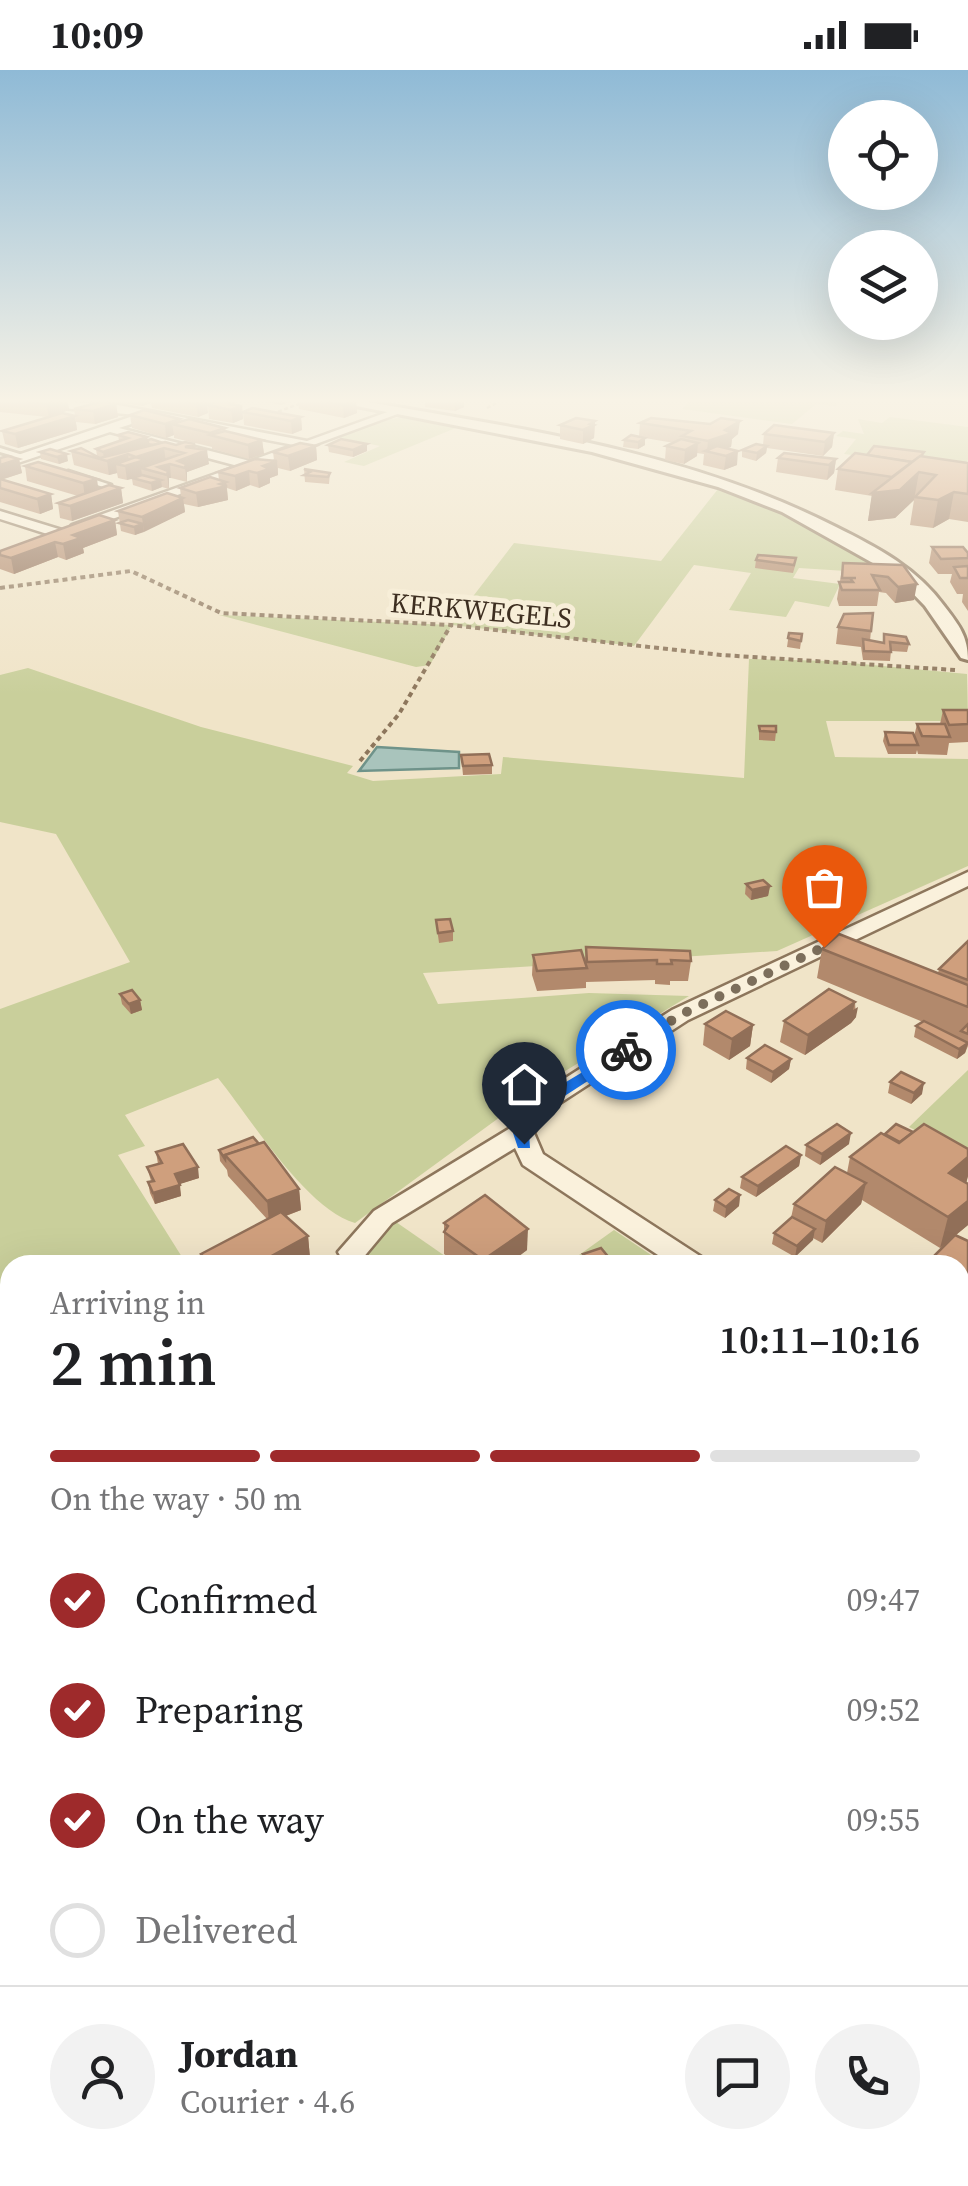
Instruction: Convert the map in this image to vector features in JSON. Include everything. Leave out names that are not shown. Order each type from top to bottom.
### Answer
[{"type":"street","points":[[146,497],[158,500]]},
{"type":"street","points":[[30,544],[167,497]]},
{"type":"street","points":[[765,497],[808,517],[901,572],[918,586],[968,654]]},
{"type":"street","points":[[0,515],[60,534]]},
{"type":"street","points":[[352,1252],[383,1218],[521,1133],[537,1107],[680,1015],[968,878]]},
{"type":"street","points":[[521,1133],[532,1159],[678,1255]]},
{"type":"path","name":"KERKWEGELS","points":[[0,588],[131,571],[222,612],[451,624],[721,656],[968,670]]},
{"type":"path","points":[[360,761],[399,714],[451,624]]},
{"type":"green space","points":[[712,497],[752,497],[784,510],[893,574],[799,568],[793,578],[840,584],[829,607],[795,601],[786,617],[729,610],[751,573],[694,565],[634,646],[452,625],[430,665],[416,667],[219,615],[451,625],[514,543],[661,561]]},
{"type":"green space","points":[[749,659],[830,661],[967,674],[968,721],[826,721],[835,757],[968,759],[968,866],[777,951],[423,973],[438,1004],[589,993],[689,996],[552,1079],[355,1223],[336,1214],[299,1182],[218,1078],[125,1115],[145,1146],[118,1155],[181,1255],[0,1255],[0,1009],[130,962],[56,834],[0,822],[0,675],[28,668],[201,727],[353,766],[347,773],[373,781],[501,774],[503,757],[744,778]]},
{"type":"green space","points":[[968,1070],[968,1157],[909,1127]]},
{"type":"green space","points":[[396,1222],[444,1255],[364,1255]]},
{"type":"green space","points":[[614,1230],[651,1255],[579,1255]]},
{"type":"water","points":[[377,747],[459,752],[459,768],[359,771]]},
{"type":"building","points":[[76,497],[96,497],[70,506],[58,503]]},
{"type":"building","points":[[157,497],[183,498],[142,517],[118,511]]},
{"type":"building","points":[[99,515],[115,520],[73,535],[81,538],[63,544],[55,542],[11,558],[0,555],[0,551]]},
{"type":"building","points":[[128,520],[143,524],[134,527],[119,523]]},
{"type":"building","points":[[932,547],[963,547],[968,558],[941,559]]},
{"type":"building","points":[[758,555],[796,558],[794,565],[756,560]]},
{"type":"building","points":[[843,563],[903,565],[917,584],[898,587],[888,577],[872,575],[880,590],[842,590],[839,582],[853,582],[842,578]]},
{"type":"building","points":[[968,566],[968,578],[960,578],[954,567]]},
{"type":"building","points":[[873,613],[871,631],[838,627],[844,614]]},
{"type":"building","points":[[789,633],[802,634],[801,641],[788,638]]},
{"type":"building","points":[[884,634],[906,637],[909,644],[890,642],[891,652],[864,651],[863,639],[884,643]]},
{"type":"building","points":[[943,710],[968,710],[968,724],[949,725]]},
{"type":"building","points":[[917,724],[945,724],[950,737],[922,736]]},
{"type":"building","points":[[759,726],[776,726],[776,732],[760,731]]},
{"type":"building","points":[[885,732],[913,733],[918,745],[889,745]]},
{"type":"building","points":[[489,754],[492,765],[463,766],[461,755]]},
{"type":"building","points":[[763,880],[770,886],[752,890],[746,884]]},
{"type":"building","points":[[450,919],[453,931],[438,933],[436,920]]},
{"type":"building","points":[[839,934],[968,985],[968,1007],[822,949]]},
{"type":"building","points":[[968,941],[968,980],[939,969]]},
{"type":"building","points":[[586,947],[690,951],[691,961],[587,962]]},
{"type":"building","points":[[581,950],[587,968],[537,971],[533,955]]},
{"type":"building","points":[[829,989],[855,1002],[808,1035],[784,1021]]},
{"type":"building","points":[[132,990],[140,1000],[129,1004],[120,994]]},
{"type":"building","points":[[726,1011],[753,1025],[732,1039],[705,1024]]},
{"type":"building","points":[[924,1021],[968,1043],[959,1049],[916,1026]]},
{"type":"building","points":[[765,1045],[791,1059],[773,1072],[747,1058]]},
{"type":"building","points":[[901,1072],[924,1083],[914,1093],[890,1082]]},
{"type":"building","points":[[837,1124],[851,1133],[822,1154],[806,1145]]},
{"type":"building","points":[[896,1124],[913,1132],[900,1142],[885,1134]]},
{"type":"building","points":[[924,1124],[968,1149],[968,1157],[949,1173],[968,1184],[968,1201],[948,1217],[850,1157],[881,1133],[899,1143]]},
{"type":"building","points":[[253,1137],[259,1144],[225,1155],[225,1159],[219,1150]]},
{"type":"building","points":[[264,1142],[299,1189],[267,1201],[225,1155]]},
{"type":"building","points":[[183,1144],[198,1167],[175,1174],[180,1185],[153,1193],[148,1182],[154,1181],[147,1167],[162,1163],[156,1152]]},
{"type":"building","points":[[786,1146],[801,1155],[758,1186],[742,1177]]},
{"type":"building","points":[[835,1167],[866,1183],[826,1221],[794,1204]]},
{"type":"building","points":[[729,1189],[740,1195],[726,1207],[715,1200]]},
{"type":"building","points":[[485,1195],[528,1229],[490,1255],[476,1255],[444,1232],[448,1226],[444,1223]]},
{"type":"building","points":[[281,1212],[308,1236],[273,1255],[201,1254]]},
{"type":"building","points":[[792,1217],[815,1229],[797,1246],[774,1233]]},
{"type":"building","points":[[955,1235],[968,1241],[968,1255],[935,1255]]},
{"type":"building","points":[[601,1248],[607,1255],[584,1255]]},
{"type":"way so far","points":[[626,1050],[680,1015],[824,947]]},
{"type":"route","points":[[524,1144],[521,1133],[537,1107],[626,1050]]}]
